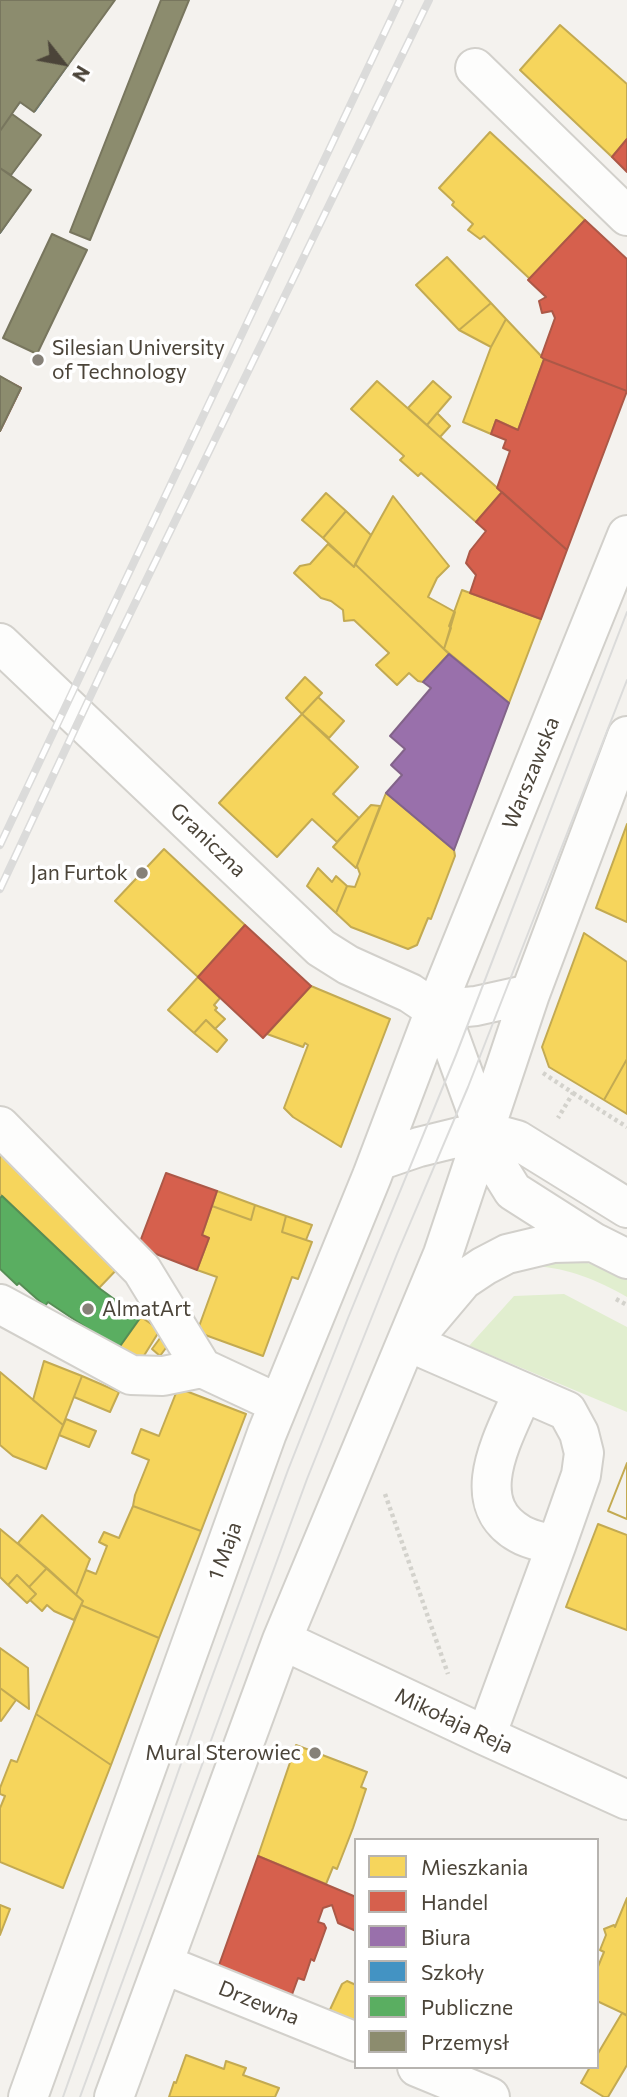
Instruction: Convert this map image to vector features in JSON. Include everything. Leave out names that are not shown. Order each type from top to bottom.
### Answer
[{"type":"street","points":[[475,68],[627,216]]},
{"type":"street","name":"Warszawska","points":[[435,1010],[627,535]]},
{"type":"street","name":"Graniczna","points":[[0,643],[321,948],[348,965],[410,993],[435,1010]]},
{"type":"street","points":[[114,2097],[282,1640],[404,1353],[443,1254],[530,993],[627,736]]},
{"type":"street","points":[[530,993],[489,1004],[435,1010],[448,1032],[484,1130],[490,1154],[513,1191],[593,1242],[627,1259]]},
{"type":"street","name":"1 Maja","points":[[28,2097],[280,1401],[378,1161],[435,1010]]},
{"type":"street","points":[[0,1126],[142,1270],[202,1368],[262,1396],[280,1401]]},
{"type":"street","points":[[378,1161],[419,1146],[484,1130],[517,1140],[627,1208]]},
{"type":"street","points":[[404,1353],[450,1294],[463,1280],[484,1266],[507,1254],[553,1243],[593,1242]]},
{"type":"street","points":[[0,1304],[131,1375],[163,1376],[202,1368]]},
{"type":"street","points":[[404,1353],[523,1392],[567,1411],[579,1433],[584,1453],[581,1475],[556,1546],[476,1731]]},
{"type":"street","points":[[523,1392],[493,1464],[491,1492],[500,1518],[520,1534],[556,1546]]},
{"type":"street","name":"Mikołaja Reja","points":[[282,1640],[627,1800]]},
{"type":"street","name":"Drzewna","points":[[163,1964],[354,2041]]},
{"type":"street","points":[[422,2069],[490,2097]]},
{"type":"path","points":[[573,1093],[627,1127]]},
{"type":"path","points":[[382,1483],[476,1731]]},
{"type":"green space","points":[[576,1260],[610,1269],[627,1278],[627,1297],[582,1276],[559,1269],[534,1266],[540,1261]]},
{"type":"green space","points":[[564,1294],[627,1327],[627,1412],[469,1346],[514,1296]]},
{"type":"building: Mieszkania","points":[[560,25],[627,84],[627,139],[612,157],[520,70]]},
{"type":"building: Mieszkania","points":[[490,132],[585,220],[530,279],[484,236],[480,239],[468,230],[473,224],[452,205],[454,202],[439,188]]},
{"type":"building: Mieszkania","points":[[447,257],[491,303],[459,330],[416,285]]},
{"type":"building: Mieszkania","points":[[491,303],[506,319],[491,347],[459,330]]},
{"type":"building: Mieszkania","points":[[506,319],[544,359],[518,430],[496,420],[491,434],[463,422],[491,347]]},
{"type":"building: Mieszkania","points":[[377,381],[502,492],[476,522],[421,473],[418,476],[400,460],[404,456],[351,409]]},
{"type":"building: Mieszkania","points":[[433,381],[451,397],[427,425],[408,408]]},
{"type":"building: Mieszkania","points":[[437,413],[450,426],[440,437],[427,425]]},
{"type":"building: Mieszkania","points":[[326,493],[346,511],[323,538],[302,520]]},
{"type":"building: Mieszkania","points":[[393,496],[449,566],[437,578],[428,597],[455,612],[444,649],[355,564]]},
{"type":"building: Mieszkania","points":[[346,511],[371,535],[354,567],[323,538]]},
{"type":"building: Mieszkania","points":[[328,544],[354,567],[355,564],[449,654],[423,682],[409,673],[397,685],[376,665],[389,653],[354,620],[344,621],[343,610],[331,601],[321,598],[294,573],[300,566],[310,564]]},
{"type":"building: Mieszkania","points":[[462,590],[541,619],[509,703],[444,649]]},
{"type":"building: Mieszkania","points":[[305,677],[322,693],[302,714],[286,698]]},
{"type":"building: Mieszkania","points":[[318,697],[344,721],[329,738],[302,714]]},
{"type":"building: Mieszkania","points":[[302,714],[358,767],[333,794],[359,818],[337,842],[312,819],[277,857],[219,803]]},
{"type":"building: Mieszkania","points":[[386,793],[454,850],[455,856],[431,919],[428,918],[417,945],[408,949],[351,927],[336,913],[347,886],[355,887],[360,874],[357,866]]},
{"type":"building: Mieszkania","points":[[371,805],[380,806],[356,868],[333,847]]},
{"type":"building: Mieszkania","points":[[627,824],[627,922],[596,908]]},
{"type":"building: Mieszkania","points":[[164,849],[245,925],[198,977],[115,901]]},
{"type":"building: Mieszkania","points":[[318,868],[332,882],[336,876],[347,886],[336,913],[307,886]]},
{"type":"building: Mieszkania","points":[[584,933],[627,962],[627,1059],[604,1100],[549,1067],[542,1047]]},
{"type":"building: Mieszkania","points":[[198,977],[220,998],[214,1005],[217,1008],[215,1010],[225,1019],[215,1029],[206,1020],[194,1033],[168,1010]]},
{"type":"building: Mieszkania","points":[[311,986],[390,1019],[341,1147],[293,1117],[284,1108],[308,1045],[305,1043],[303,1047],[267,1034]]},
{"type":"building: Mieszkania","points":[[206,1020],[227,1040],[217,1052],[194,1033]]},
{"type":"building: Mieszkania","points":[[627,1059],[627,1114],[604,1100]]},
{"type":"building: Mieszkania","points":[[0,1151],[121,1265],[99,1288],[0,1194]]},
{"type":"building: Mieszkania","points":[[217,1191],[255,1205],[251,1220],[212,1206]]},
{"type":"building: Mieszkania","points":[[255,1205],[286,1216],[282,1232],[312,1242],[298,1279],[292,1277],[263,1356],[197,1332],[217,1277],[197,1270],[209,1238],[202,1235],[212,1206],[251,1220]]},
{"type":"building: Mieszkania","points":[[286,1216],[312,1225],[306,1240],[282,1232]]},
{"type":"building: Mieszkania","points":[[141,1317],[160,1330],[140,1362],[118,1349]]},
{"type":"building: Mieszkania","points":[[163,1334],[171,1341],[160,1356],[152,1349]]},
{"type":"building: Mieszkania","points":[[44,1361],[82,1376],[63,1425],[33,1400]]},
{"type":"building: Mieszkania","points":[[0,1372],[63,1425],[46,1469],[13,1456],[0,1445]]},
{"type":"building: Mieszkania","points":[[82,1376],[119,1392],[110,1412],[74,1397]]},
{"type":"building: Mieszkania","points":[[178,1388],[246,1414],[201,1531],[133,1506],[149,1460],[132,1453],[141,1429],[159,1436]]},
{"type":"building: Mieszkania","points":[[66,1419],[96,1431],[89,1447],[59,1435]]},
{"type":"building: Mieszkania","points":[[627,1463],[627,1519],[608,1511]]},
{"type":"building: Mieszkania","points":[[627,1463],[627,1519],[608,1511]]},
{"type":"building: Mieszkania","points":[[133,1506],[201,1531],[159,1638],[81,1605],[83,1601],[76,1595],[86,1570],[96,1574],[107,1546],[99,1542],[104,1532],[119,1538]]},
{"type":"building: Mieszkania","points":[[42,1515],[90,1559],[76,1595],[18,1543]]},
{"type":"building: Mieszkania","points":[[598,1524],[627,1535],[627,1630],[566,1607]]},
{"type":"building: Mieszkania","points":[[0,1529],[47,1568],[29,1587],[17,1575],[8,1585],[0,1577]]},
{"type":"building: Mieszkania","points":[[47,1568],[83,1601],[74,1620],[47,1605],[42,1611],[30,1600],[36,1594],[29,1587]]},
{"type":"building: Mieszkania","points":[[17,1575],[36,1594],[27,1603],[8,1585]]},
{"type":"building: Mieszkania","points":[[81,1605],[159,1638],[111,1765],[36,1714]]},
{"type":"building: Mieszkania","points":[[0,1648],[28,1668],[29,1709],[0,1688]]},
{"type":"building: Mieszkania","points":[[0,1688],[16,1700],[1,1721],[0,1720]]},
{"type":"building: Mieszkania","points":[[36,1714],[111,1765],[63,1888],[0,1862],[0,1808],[5,1796],[0,1794],[0,1788],[11,1760],[17,1762]]},
{"type":"building: Mieszkania","points":[[296,1745],[367,1772],[361,1787],[366,1789],[353,1828],[337,1869],[333,1867],[326,1884],[258,1856]]},
{"type":"building: Mieszkania","points":[[627,1898],[627,2015],[599,2002],[599,1964],[604,1952],[600,1950],[606,1935],[604,1929],[614,1925],[615,1927]]},
{"type":"building: Mieszkania","points":[[0,1905],[10,1909],[0,1935]]},
{"type":"building: Mieszkania","points":[[347,1981],[354,1984],[354,2027],[327,2016],[342,1984]]},
{"type":"building: Mieszkania","points":[[622,2013],[627,2016],[627,2065],[608,2097],[581,2083],[589,2069],[599,2069],[599,2052]]},
{"type":"building: Mieszkania","points":[[186,2055],[224,2069],[226,2061],[246,2068],[243,2075],[279,2088],[275,2097],[169,2097]]},
{"type":"building: Handel","points":[[627,139],[627,172],[612,157]]},
{"type":"building: Handel","points":[[585,220],[627,259],[627,391],[541,357],[555,318],[552,311],[542,313],[539,301],[546,297],[528,280]]},
{"type":"building: Handel","points":[[544,359],[627,391],[567,550],[497,488],[510,451],[503,448],[506,440],[491,434],[496,420],[518,430]]},
{"type":"building: Handel","points":[[0,377],[21,388],[0,431]]},
{"type":"building: Handel","points":[[502,492],[567,550],[541,619],[470,593],[476,575],[466,563],[470,551],[486,531],[476,522]]},
{"type":"building: Handel","points":[[245,925],[311,986],[263,1038],[198,977]]},
{"type":"building: Handel","points":[[166,1173],[217,1191],[202,1235],[209,1238],[197,1270],[138,1247]]},
{"type":"building: Handel","points":[[258,1856],[354,1896],[354,1930],[338,1923],[332,1905],[323,1908],[318,1922],[326,1928],[314,1961],[311,1959],[304,1980],[298,1978],[290,2000],[218,1968]]},
{"type":"building: Biura","points":[[449,654],[509,703],[454,850],[386,793],[402,775],[391,765],[405,749],[390,736],[431,688],[423,682]]},
{"type":"building: Szkoły","points":[[0,0],[114,0],[35,111],[20,102],[11,114],[40,135],[10,176],[30,190],[0,233]]},
{"type":"building: Publiczne","points":[[2,1196],[99,1288],[140,1318],[118,1349],[48,1302],[45,1306],[0,1269]]},
{"type":"building: Przemysł","points":[[0,0],[115,0],[34,112],[20,102],[0,131]]},
{"type":"building: Przemysł","points":[[161,0],[189,0],[90,240],[70,232]]},
{"type":"building: Przemysł","points":[[12,114],[41,135],[11,175],[0,168],[0,131]]},
{"type":"building: Przemysł","points":[[0,168],[31,190],[0,233]]},
{"type":"building: Przemysł","points":[[52,234],[87,250],[37,354],[3,338]]},
{"type":"building: Przemysł","points":[[0,376],[21,388],[0,431]]},
{"type":"tram line","points":[[63,2097],[288,1470],[456,1055],[627,612]]},
{"type":"tram line","points":[[80,2097],[307,1479],[397,1254],[468,1087],[627,680]]},
{"type":"railway","points":[[0,845],[400,0]]},
{"type":"railway","points":[[0,889],[104,667],[429,0]]},
{"type":"place","name":"Silesian University of Technology","points":[[38,360]]},
{"type":"place","name":"Jan Furtok","points":[[142,873]]},
{"type":"place","name":"AlmatArt","points":[[88,1309]]},
{"type":"place","name":"Mural Sterowiec","points":[[315,1753]]}]
